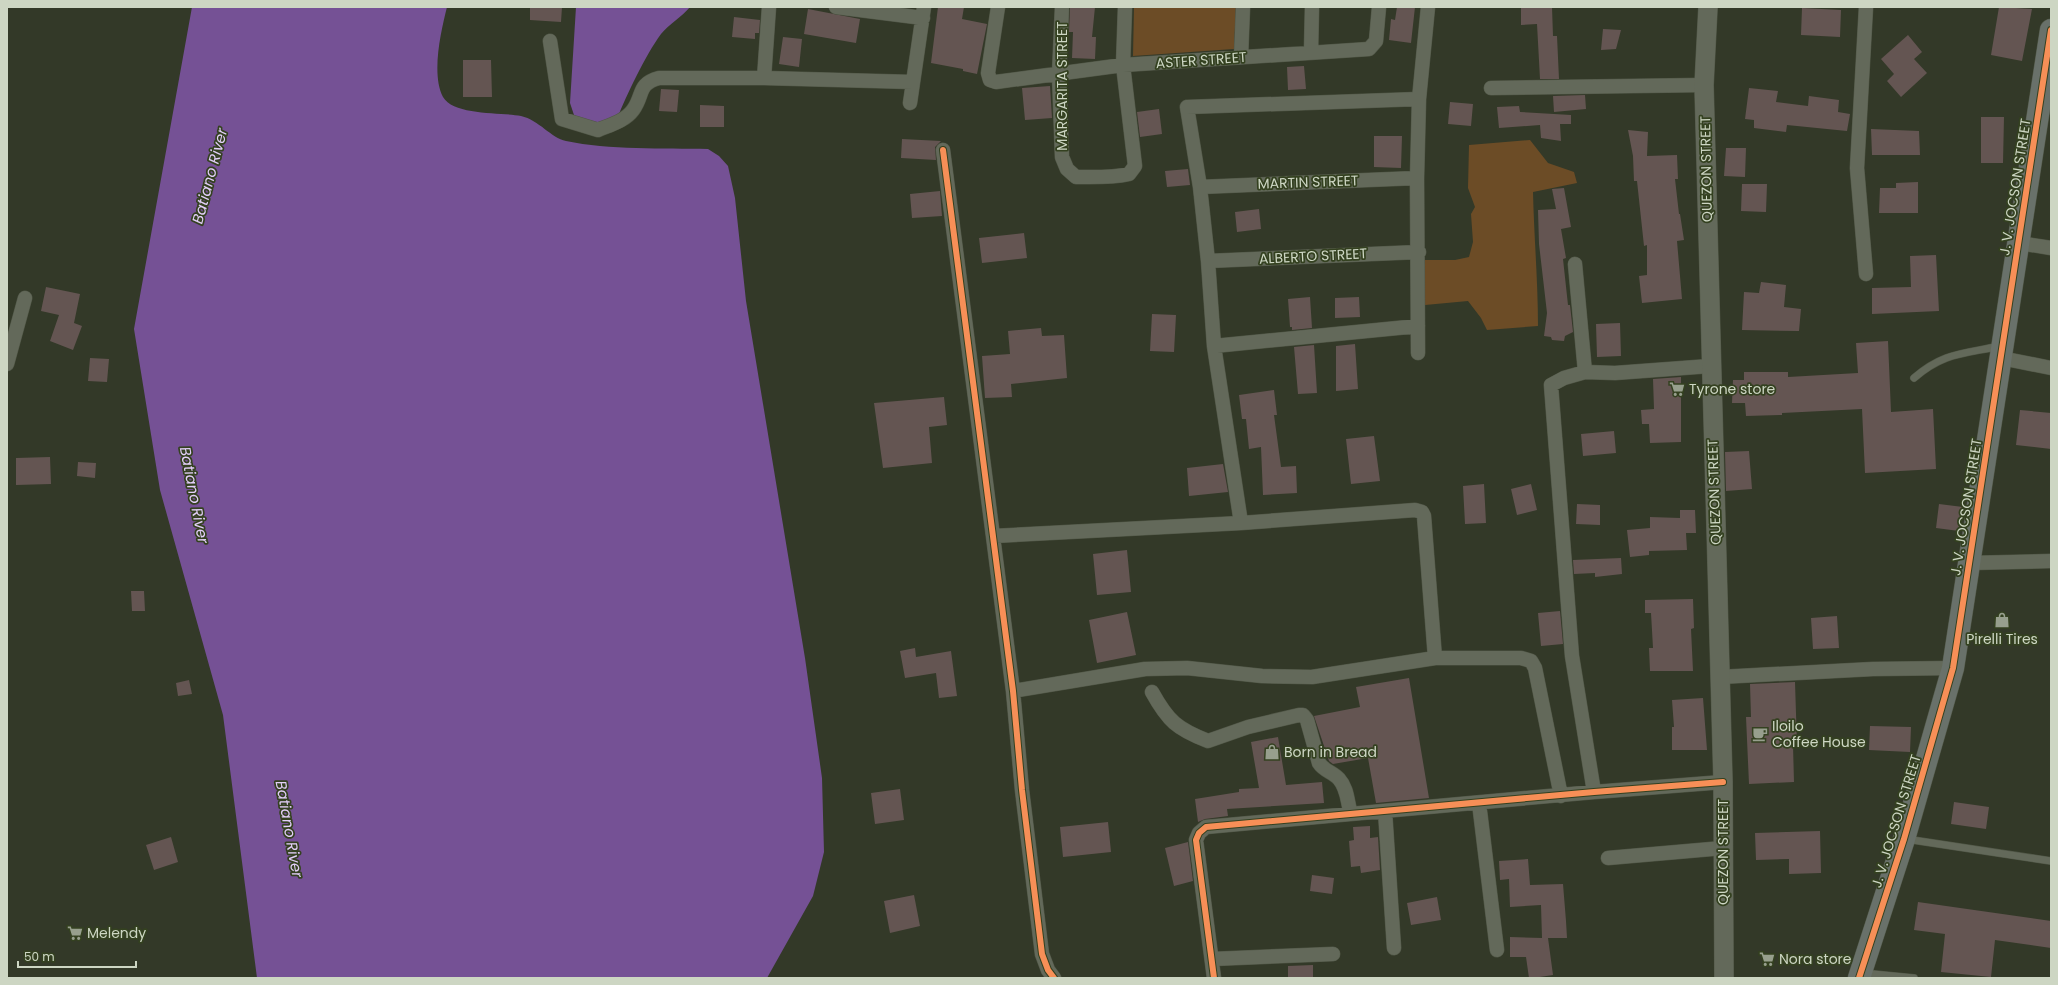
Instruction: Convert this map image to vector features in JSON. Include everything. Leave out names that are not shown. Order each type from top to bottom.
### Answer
[{"type":"main road","name":"QUEZON STREET","points":[[1708,7],[1704,85],[1710,366],[1723,782],[1724,978]]},
{"type":"main road","name":"J. V. JOCSON STREET","points":[[1860,975],[1904,839],[1953,668],[2051,30]]},
{"type":"street","points":[[764,78],[770,7]]},
{"type":"street","points":[[836,7],[924,12],[910,103]]},
{"type":"street","name":"ASTER STREET","points":[[998,7],[988,73],[990,80],[996,82],[1123,66],[1369,49],[1376,41],[1379,7]]},
{"type":"street","name":"MARGARITA STREET","points":[[1062,7],[1059,74],[1062,157],[1066,168],[1076,177],[1117,176],[1129,174],[1135,166],[1123,66],[1125,7]]},
{"type":"street","points":[[1241,57],[1243,7]]},
{"type":"street","points":[[1311,52],[1312,7]]},
{"type":"street","points":[[1418,353],[1419,252],[1417,178],[1419,99],[1428,7]]},
{"type":"street","points":[[1866,7],[1857,168],[1866,274]]},
{"type":"street","points":[[550,41],[562,119],[598,130],[615,123],[633,110],[641,90],[648,81],[659,78],[764,78],[913,82]]},
{"type":"street","points":[[1491,88],[1704,85]]},
{"type":"street","points":[[1241,523],[1214,346],[1208,261],[1200,187],[1187,107],[1419,99]]},
{"type":"street","points":[[943,150],[994,536],[1042,954],[1048,970],[1054,978]]},
{"type":"street","name":"MARTIN STREET","points":[[1200,187],[1417,178]]},
{"type":"street","points":[[2019,243],[2051,248]]},
{"type":"street","name":"ALBERTO STREET","points":[[1208,261],[1419,252]]},
{"type":"street","points":[[1575,264],[1585,372]]},
{"type":"street","points":[[7,364],[25,298]]},
{"type":"street","points":[[1214,346],[1418,326]]},
{"type":"street","points":[[2002,352],[2051,368]]},
{"type":"street","points":[[1594,792],[1572,656],[1551,385],[1564,378],[1585,372],[1616,373],[1710,366]]},
{"type":"street","points":[[994,536],[1241,523],[1416,510],[1422,512],[1424,516],[1435,658]]},
{"type":"street","points":[[1969,563],[2051,561]]},
{"type":"street","points":[[1013,691],[1145,669],[1186,668],[1262,676],[1312,677],[1435,658],[1521,658],[1531,661],[1535,668],[1561,796]]},
{"type":"street","points":[[1720,677],[1873,669],[1953,668]]},
{"type":"street","points":[[1152,692],[1163,712],[1184,732],[1208,741],[1248,727],[1303,715],[1306,720],[1319,763],[1322,769],[1338,777],[1346,789],[1351,814]]},
{"type":"street","points":[[1214,978],[1196,840],[1206,827],[1594,792],[1723,782]]},
{"type":"street","points":[[1479,803],[1497,950]]},
{"type":"street","points":[[1385,811],[1394,948]]},
{"type":"street","points":[[1608,858],[1724,848]]},
{"type":"street","points":[[1212,958],[1333,954]]},
{"type":"lane","points":[[1914,378],[1929,365],[1942,359],[2002,352]]},
{"type":"lane","points":[[1904,839],[2051,860]]},
{"type":"lane","points":[[1860,975],[1914,978]]},
{"type":"shaded area","points":[[1134,7],[1236,7],[1234,49],[1133,56]]},
{"type":"shaded area","points":[[1530,140],[1548,163],[1574,172],[1577,183],[1533,192],[1538,326],[1487,330],[1481,318],[1468,301],[1425,305],[1425,260],[1455,260],[1469,257],[1473,242],[1471,214],[1475,207],[1468,188],[1469,145]]},
{"type":"water","name":"Batiano River","points":[[192,7],[447,7],[442,28],[437,65],[439,88],[443,97],[449,103],[467,110],[521,116],[534,121],[555,136],[566,141],[600,146],[708,149],[719,156],[728,166],[735,198],[746,301],[805,658],[822,778],[824,852],[813,896],[767,978],[257,978],[223,715],[160,490],[134,329]]},
{"type":"water","points":[[576,7],[690,7],[664,30],[655,43],[637,75],[617,119],[599,126],[584,122],[574,115],[570,103]]},
{"type":"building","points":[[530,7],[562,7],[561,22],[530,20]]},
{"type":"building","points":[[938,7],[964,7],[962,19],[987,24],[977,74],[963,71],[963,69],[931,63]]},
{"type":"building","points":[[1070,7],[1095,7],[1092,37],[1096,37],[1095,59],[1072,58],[1073,32],[1069,32]]},
{"type":"building","points":[[1397,7],[1415,7],[1411,43],[1389,40],[1391,19],[1395,20]]},
{"type":"building","points":[[1521,7],[1552,7],[1553,36],[1557,36],[1559,79],[1540,79],[1537,24],[1521,25]]},
{"type":"building","points":[[1999,7],[2032,9],[2022,61],[1991,55]]},
{"type":"building","points":[[1802,8],[1841,10],[1840,37],[1801,35]]},
{"type":"building","points":[[808,9],[860,19],[856,43],[804,34]]},
{"type":"building","points":[[734,17],[760,20],[759,33],[755,33],[755,39],[732,37]]},
{"type":"building","points":[[1603,29],[1621,30],[1616,49],[1601,50]]},
{"type":"building","points":[[1908,35],[1922,52],[1914,59],[1927,73],[1901,97],[1887,81],[1894,74],[1881,59]]},
{"type":"building","points":[[783,37],[802,39],[799,67],[779,64]]},
{"type":"building","points":[[463,60],[491,60],[492,97],[463,97]]},
{"type":"building","points":[[1304,66],[1306,89],[1288,90],[1287,67]]},
{"type":"building","points":[[1050,86],[1052,118],[1025,120],[1022,88]]},
{"type":"building","points":[[1749,88],[1778,91],[1776,102],[1808,106],[1809,96],[1839,100],[1838,112],[1850,114],[1847,131],[1787,125],[1786,132],[1754,128],[1754,120],[1745,119]]},
{"type":"building","points":[[661,89],[679,90],[677,112],[659,111]]},
{"type":"building","points":[[1585,95],[1586,109],[1554,112],[1553,96]]},
{"type":"building","points":[[1450,102],[1473,104],[1471,126],[1448,124]]},
{"type":"building","points":[[700,105],[724,106],[724,127],[700,127]]},
{"type":"building","points":[[1519,106],[1520,112],[1571,115],[1571,124],[1560,124],[1561,141],[1541,138],[1540,125],[1499,128],[1497,107]]},
{"type":"building","points":[[1159,109],[1162,134],[1140,137],[1137,112]]},
{"type":"building","points":[[1981,117],[2004,117],[2003,163],[1981,163]]},
{"type":"building","points":[[1871,129],[1919,131],[1920,155],[1872,155]]},
{"type":"building","points":[[1628,130],[1648,132],[1647,156],[1677,155],[1678,179],[1675,179],[1684,240],[1677,241],[1682,299],[1642,303],[1639,276],[1647,275],[1647,245],[1644,246],[1637,181],[1634,181],[1633,156]]},
{"type":"building","points":[[1374,136],[1402,136],[1401,168],[1374,167]]},
{"type":"building","points":[[902,139],[941,141],[935,147],[936,160],[901,158]]},
{"type":"building","points":[[1726,148],[1746,148],[1745,177],[1724,176]]},
{"type":"building","points":[[1188,169],[1190,185],[1167,187],[1165,171]]},
{"type":"building","points":[[1918,182],[1918,213],[1879,213],[1880,188],[1896,188],[1896,183]]},
{"type":"building","points":[[1742,184],[1767,184],[1766,212],[1741,211]]},
{"type":"building","points":[[1564,188],[1571,227],[1561,229],[1566,258],[1563,259],[1568,305],[1570,305],[1573,332],[1565,336],[1564,341],[1552,340],[1551,337],[1544,336],[1547,313],[1539,244],[1538,210],[1556,209],[1552,189]]},
{"type":"building","points":[[940,191],[942,216],[912,218],[910,194]]},
{"type":"building","points":[[1259,209],[1261,229],[1237,232],[1235,212]]},
{"type":"building","points":[[1024,233],[1027,258],[982,263],[979,238]]},
{"type":"building","points":[[1936,255],[1939,311],[1872,314],[1872,288],[1911,287],[1910,256]]},
{"type":"building","points":[[1761,282],[1786,285],[1784,307],[1801,309],[1799,331],[1742,330],[1744,292],[1759,293]]},
{"type":"building","points":[[46,287],[80,294],[74,323],[82,326],[73,350],[50,341],[59,315],[41,311]]},
{"type":"building","points":[[1310,297],[1312,328],[1292,330],[1292,327],[1290,327],[1288,299]]},
{"type":"building","points":[[1359,297],[1360,317],[1335,318],[1335,298]]},
{"type":"building","points":[[1152,314],[1176,315],[1174,352],[1150,351]]},
{"type":"building","points":[[1620,323],[1621,356],[1597,357],[1596,324]]},
{"type":"building","points":[[1041,328],[1042,336],[1064,335],[1067,378],[1011,384],[1012,397],[985,398],[982,356],[1010,354],[1008,331]]},
{"type":"building","points":[[1888,341],[1891,412],[1933,409],[1936,469],[1865,473],[1862,409],[1746,416],[1745,403],[1732,403],[1733,380],[1744,380],[1744,372],[1788,372],[1788,377],[1858,373],[1856,343]]},
{"type":"building","points":[[1355,344],[1358,389],[1336,391],[1336,346]]},
{"type":"building","points":[[1314,345],[1317,393],[1298,394],[1294,347]]},
{"type":"building","points":[[90,358],[109,359],[107,382],[88,381]]},
{"type":"building","points":[[1681,377],[1681,442],[1650,443],[1649,424],[1642,424],[1641,410],[1654,409],[1653,379]]},
{"type":"building","points":[[1274,390],[1277,415],[1274,415],[1281,467],[1296,466],[1297,493],[1263,495],[1261,447],[1249,449],[1246,419],[1242,419],[1239,395]]},
{"type":"building","points":[[944,397],[947,425],[929,427],[932,463],[883,468],[874,403]]},
{"type":"building","points":[[2020,410],[2051,413],[2051,449],[2016,445]]},
{"type":"building","points":[[1614,431],[1616,453],[1583,456],[1581,434]]},
{"type":"building","points":[[1374,436],[1380,481],[1351,484],[1346,439]]},
{"type":"building","points":[[1749,451],[1752,489],[1726,491],[1725,452]]},
{"type":"building","points":[[50,457],[51,484],[16,485],[16,458]]},
{"type":"building","points":[[78,462],[96,463],[95,478],[77,476]]},
{"type":"building","points":[[1223,464],[1228,492],[1189,496],[1187,468]]},
{"type":"building","points":[[1484,484],[1486,523],[1465,524],[1463,486]]},
{"type":"building","points":[[1531,484],[1537,510],[1517,515],[1511,489]]},
{"type":"building","points":[[1577,504],[1600,505],[1600,525],[1576,524]]},
{"type":"building","points":[[1939,504],[1963,507],[1959,531],[1936,528]]},
{"type":"building","points":[[1680,510],[1695,510],[1696,533],[1686,533],[1687,550],[1649,551],[1649,555],[1630,557],[1627,530],[1650,528],[1650,517],[1680,518]]},
{"type":"building","points":[[1127,550],[1131,592],[1097,595],[1093,554]]},
{"type":"building","points":[[1621,558],[1622,574],[1595,577],[1595,573],[1574,574],[1573,560]]},
{"type":"building","points":[[131,591],[144,591],[145,611],[132,611]]},
{"type":"building","points":[[1693,599],[1694,628],[1691,629],[1693,671],[1650,671],[1649,648],[1653,648],[1651,613],[1645,613],[1645,600]]},
{"type":"building","points":[[1560,611],[1563,644],[1541,646],[1538,613]]},
{"type":"building","points":[[1127,612],[1136,655],[1097,663],[1089,620]]},
{"type":"building","points":[[1837,616],[1839,648],[1813,649],[1811,618]]},
{"type":"building","points":[[915,648],[916,657],[951,651],[957,696],[939,698],[936,673],[905,678],[900,651]]},
{"type":"building","points":[[1409,678],[1429,798],[1376,803],[1368,758],[1333,764],[1329,761],[1314,716],[1360,707],[1356,687]]},
{"type":"building","points":[[189,680],[192,694],[178,696],[176,683]]},
{"type":"building","points":[[1795,682],[1797,745],[1793,745],[1794,782],[1749,784],[1746,717],[1751,717],[1750,684]]},
{"type":"building","points":[[1703,698],[1707,750],[1672,750],[1672,727],[1674,727],[1672,700]]},
{"type":"building","points":[[1870,726],[1911,727],[1910,752],[1869,750]]},
{"type":"building","points":[[1278,737],[1286,785],[1322,782],[1324,803],[1227,809],[1228,816],[1205,819],[1198,822],[1195,799],[1239,792],[1239,789],[1259,788],[1251,742]]},
{"type":"building","points":[[900,789],[904,820],[875,824],[871,793]]},
{"type":"building","points":[[1954,802],[1989,807],[1986,829],[1951,824]]},
{"type":"building","points":[[1108,822],[1111,852],[1063,857],[1060,827]]},
{"type":"building","points":[[1370,826],[1370,838],[1378,837],[1380,870],[1361,873],[1360,866],[1351,867],[1349,841],[1354,840],[1353,827]]},
{"type":"building","points":[[1820,831],[1821,873],[1789,874],[1789,859],[1756,860],[1755,833]]},
{"type":"building","points":[[171,837],[178,862],[154,870],[146,845]]},
{"type":"building","points":[[1188,842],[1193,881],[1174,886],[1165,848]]},
{"type":"building","points":[[1528,859],[1530,885],[1563,884],[1567,938],[1548,938],[1553,975],[1533,978],[1529,978],[1526,957],[1510,957],[1510,937],[1542,938],[1541,905],[1510,907],[1509,879],[1500,880],[1499,861]]},
{"type":"building","points":[[1312,875],[1334,878],[1332,894],[1310,891]]},
{"type":"building","points":[[914,895],[920,926],[890,933],[884,901]]},
{"type":"building","points":[[1437,897],[1441,920],[1411,925],[1407,903]]},
{"type":"building","points":[[1918,902],[2051,921],[2051,948],[1995,940],[1991,977],[1941,972],[1945,934],[1914,930]]},
{"type":"building","points":[[1313,965],[1313,978],[1288,978],[1288,966]]},
{"type":"cycle path","points":[[1859,978],[1904,839],[1953,668],[2051,30]]},
{"type":"cycle path","points":[[943,150],[1013,691],[1022,790],[1042,954],[1048,970],[1054,978]]},
{"type":"cycle path","points":[[1214,978],[1196,840],[1199,833],[1206,827],[1594,792],[1723,782]]},
{"type":"place","name":"Tyrone store","points":[[1677,389]]},
{"type":"place","name":"Pirelli Tires","points":[[2002,620]]},
{"type":"place","name":"Iloilo Coffee House","points":[[1760,734]]},
{"type":"place","name":"Born in Bread","points":[[1272,752]]},
{"type":"place","name":"Melendy","points":[[75,933]]},
{"type":"place","name":"Nora store","points":[[1767,959]]}]
